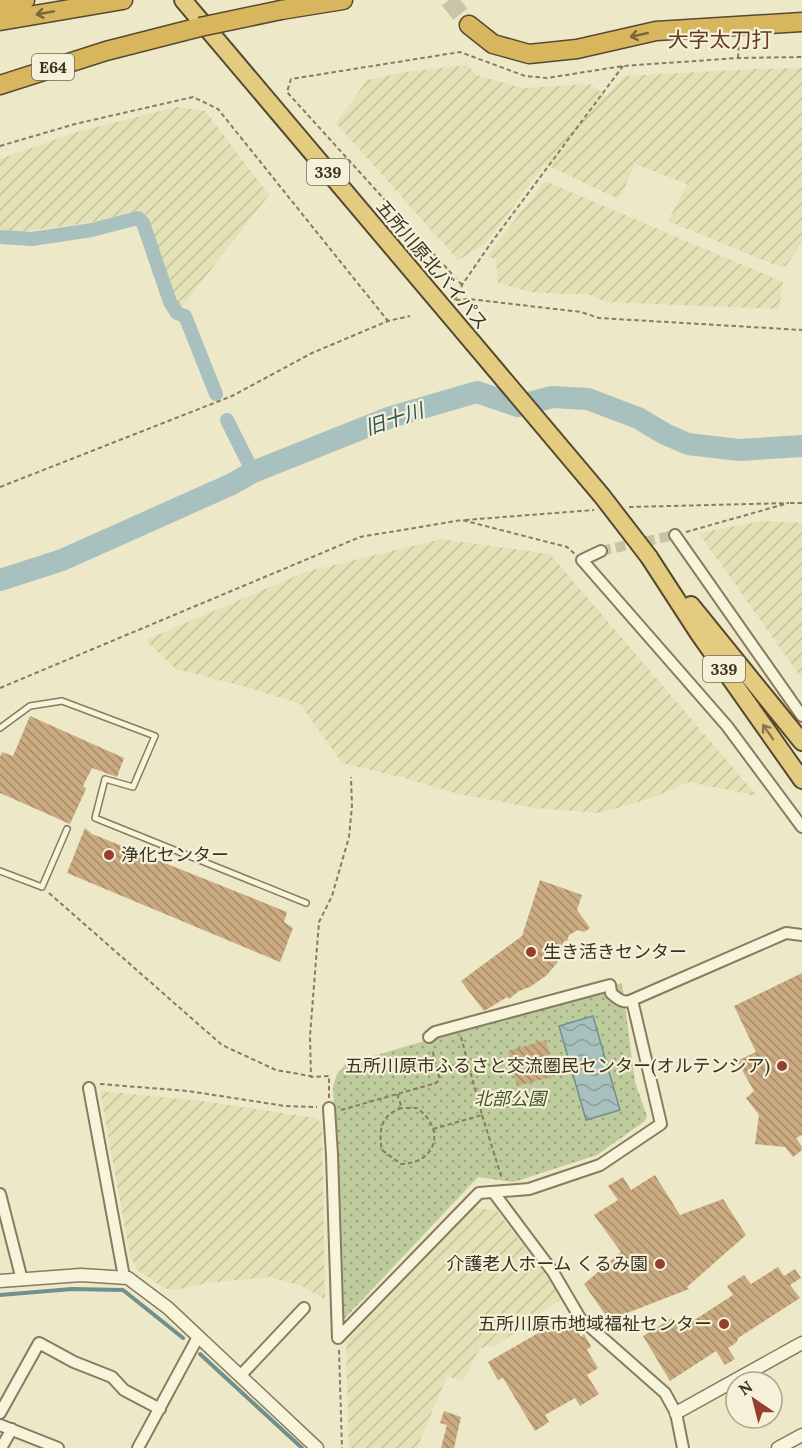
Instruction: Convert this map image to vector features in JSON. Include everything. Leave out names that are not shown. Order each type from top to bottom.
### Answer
[{"type":"highway","points":[[0,5],[25,0]]},
{"type":"highway","points":[[0,21],[123,0]]},
{"type":"highway","name":"五所川原北バイパス","points":[[183,0],[602,496],[649,557],[696,611],[802,742]]},
{"type":"highway","name":"E64","points":[[0,85],[106,51],[200,27],[343,0]]},
{"type":"highway","points":[[469,25],[493,44],[529,54],[577,49],[656,31],[802,22]]},
{"type":"highway","name":"五所川原北バイパス","points":[[649,557],[699,634],[802,780]]},
{"type":"street","points":[[675,535],[802,716]]},
{"type":"street","points":[[601,551],[582,560],[727,726],[802,827]]},
{"type":"street","points":[[429,1037],[435,1032],[610,985],[611,993],[620,1001],[627,1002],[786,933],[802,935]]},
{"type":"street","points":[[338,1338],[479,1193],[530,1189],[600,1165],[660,1124],[632,1000]]},
{"type":"street","points":[[89,1088],[124,1277]]},
{"type":"street","points":[[329,1110],[338,1338]]},
{"type":"street","points":[[494,1193],[553,1272],[580,1318],[666,1393],[676,1413],[683,1448]]},
{"type":"street","points":[[1,1202],[22,1280]]},
{"type":"street","points":[[0,1281],[81,1275],[124,1277],[168,1308],[317,1448]]},
{"type":"street","points":[[240,1376],[304,1308]]},
{"type":"street","points":[[138,1448],[198,1337]]},
{"type":"street","points":[[0,1413],[39,1343],[74,1362],[112,1377],[124,1390],[160,1409]]},
{"type":"street","points":[[676,1413],[802,1343]]},
{"type":"street","points":[[0,1425],[58,1448]]},
{"type":"street","points":[[1,1448],[12,1429]]},
{"type":"street","points":[[778,1448],[802,1435]]},
{"type":"lane","points":[[0,728],[30,706],[62,700],[155,736],[133,787],[105,779],[95,818],[306,903]]},
{"type":"lane","points":[[0,871],[42,887],[67,830]]},
{"type":"path","points":[[738,58],[739,41]]},
{"type":"path","points":[[462,285],[287,92],[291,79],[459,52],[525,76],[548,78],[623,66],[738,58],[802,57]]},
{"type":"path","points":[[623,66],[462,285],[453,301],[469,299],[581,312],[599,318],[802,330]]},
{"type":"path","points":[[0,146],[75,124],[193,97],[218,109],[388,321]]},
{"type":"path","points":[[0,487],[232,396],[312,353],[388,321],[410,316]]},
{"type":"path","points":[[675,535],[789,503],[802,503]]},
{"type":"path","points":[[0,688],[360,537],[462,520],[567,547],[582,560]]},
{"type":"path","points":[[311,1077],[310,1036],[319,922],[332,896],[349,837],[352,806],[351,777]]},
{"type":"path","points":[[42,887],[222,1045],[276,1070],[311,1077],[329,1077],[329,1110]]},
{"type":"path","points":[[458,1026],[482,1115],[506,1191]]},
{"type":"path","points":[[89,1088],[102,1083],[188,1091],[285,1106],[329,1110],[397,1094],[439,1080],[429,1037]]},
{"type":"path","points":[[397,1094],[402,1108]]},
{"type":"path","points":[[402,1108],[417,1108],[432,1124],[435,1139],[427,1156],[416,1163],[401,1164],[382,1150],[380,1127],[383,1120],[402,1108]]},
{"type":"path","points":[[433,1129],[482,1115]]},
{"type":"path","points":[[338,1338],[342,1448]]},
{"type":"green space","points":[[467,65],[477,75],[522,88],[590,84],[606,96],[625,76],[802,68],[802,246],[800,245],[786,266],[780,267],[668,221],[687,184],[635,164],[621,196],[616,198],[545,164],[485,244],[458,260],[336,123],[367,80],[406,72]]},
{"type":"green space","points":[[177,107],[205,111],[269,195],[181,308],[144,215],[12,233],[0,231],[0,159],[77,132]]},
{"type":"green space","points":[[545,181],[783,282],[779,309],[606,302],[587,294],[531,292],[498,283],[496,259],[488,257],[490,252]]},
{"type":"green space","points":[[762,521],[802,523],[802,679],[699,533]]},
{"type":"green space","points":[[442,539],[550,554],[757,796],[689,782],[654,797],[601,813],[534,808],[458,794],[342,763],[300,704],[250,688],[175,669],[146,640],[305,572]]},
{"type":"green space","name":"北部公園","points":[[622,983],[635,1082],[647,1116],[645,1121],[597,1155],[514,1182],[478,1177],[344,1319],[333,1086],[337,1074],[346,1064]]},
{"type":"green space","points":[[100,1091],[202,1101],[316,1118],[322,1124],[325,1299],[302,1286],[270,1277],[205,1283],[172,1290],[164,1288],[137,1270],[130,1256]]},
{"type":"green space","points":[[471,1207],[497,1211],[549,1279],[561,1299],[494,1347],[489,1345],[479,1349],[463,1381],[447,1376],[417,1448],[349,1448],[346,1342]]},
{"type":"water","points":[[593,1016],[620,1110],[586,1120],[559,1026]]},
{"type":"building","points":[[30,716],[124,758],[117,777],[92,768],[83,786],[86,789],[70,824],[0,793],[0,757],[2,752],[13,756]]},
{"type":"building","points":[[85,828],[92,834],[287,912],[284,922],[293,928],[280,962],[67,873]]},
{"type":"building","name":"生き活きセンター","points":[[540,880],[582,895],[577,910],[590,928],[584,932],[578,930],[569,935],[567,941],[564,941],[557,963],[547,975],[509,999],[507,997],[484,1011],[461,981],[522,936]]},
{"type":"building","name":"五所川原市ふるさと交流圏民センター(オルテンシア)","points":[[802,973],[802,1135],[796,1138],[802,1150],[793,1157],[785,1147],[755,1144],[759,1115],[746,1098],[754,1091],[737,1061],[756,1052],[734,1006]]},
{"type":"building","points":[[546,1040],[555,1076],[517,1086],[508,1051]]},
{"type":"building","name":"介護老人ホーム くるみ園","points":[[655,1175],[680,1215],[723,1199],[746,1235],[687,1287],[689,1289],[609,1320],[584,1284],[621,1252],[594,1215],[618,1200],[608,1186],[623,1177],[631,1190]]},
{"type":"building","name":"五所川原市地域福祉センター","points":[[778,1267],[784,1276],[795,1269],[801,1278],[790,1285],[800,1298],[738,1338],[737,1342],[728,1348],[735,1359],[725,1365],[716,1351],[670,1381],[643,1336],[672,1318],[679,1330],[733,1295],[727,1286],[744,1275],[751,1284]]},
{"type":"building","points":[[568,1316],[581,1337],[584,1334],[591,1346],[587,1350],[598,1368],[587,1375],[599,1394],[580,1406],[575,1398],[545,1415],[549,1422],[535,1431],[503,1378],[498,1380],[488,1362]]},
{"type":"building","points":[[444,1411],[461,1417],[454,1448],[441,1448],[447,1425],[440,1423]]},
{"type":"waterway","points":[[0,237],[32,239],[92,230],[138,218],[143,223],[170,302],[177,313],[185,316],[216,394]]},
{"type":"waterway","name":"旧十川","points":[[0,580],[62,560],[232,484],[253,472],[391,417],[477,392],[518,406],[552,397],[588,399],[638,418],[688,444],[739,450],[802,446]]},
{"type":"waterway","points":[[227,420],[253,472]]},
{"type":"waterway","points":[[0,1295],[72,1289],[123,1290],[183,1338]]},
{"type":"waterway","points":[[200,1354],[302,1448]]},
{"type":"tunnel","points":[[449,0],[469,25]]},
{"type":"tunnel","points":[[601,551],[675,535]]},
{"type":"place","name":"浄化センター","points":[[109,855]]},
{"type":"place","name":"生き活きセンター","points":[[531,952]]},
{"type":"place","name":"五所川原市ふるさと交流圏民センター(オルテンシア)","points":[[782,1066]]},
{"type":"place","name":"介護老人ホーム くるみ園","points":[[660,1264]]},
{"type":"place","name":"五所川原市地域福祉センター","points":[[724,1324]]},
{"type":"district","name":"大字太刀打","points":[[720,40]]}]
